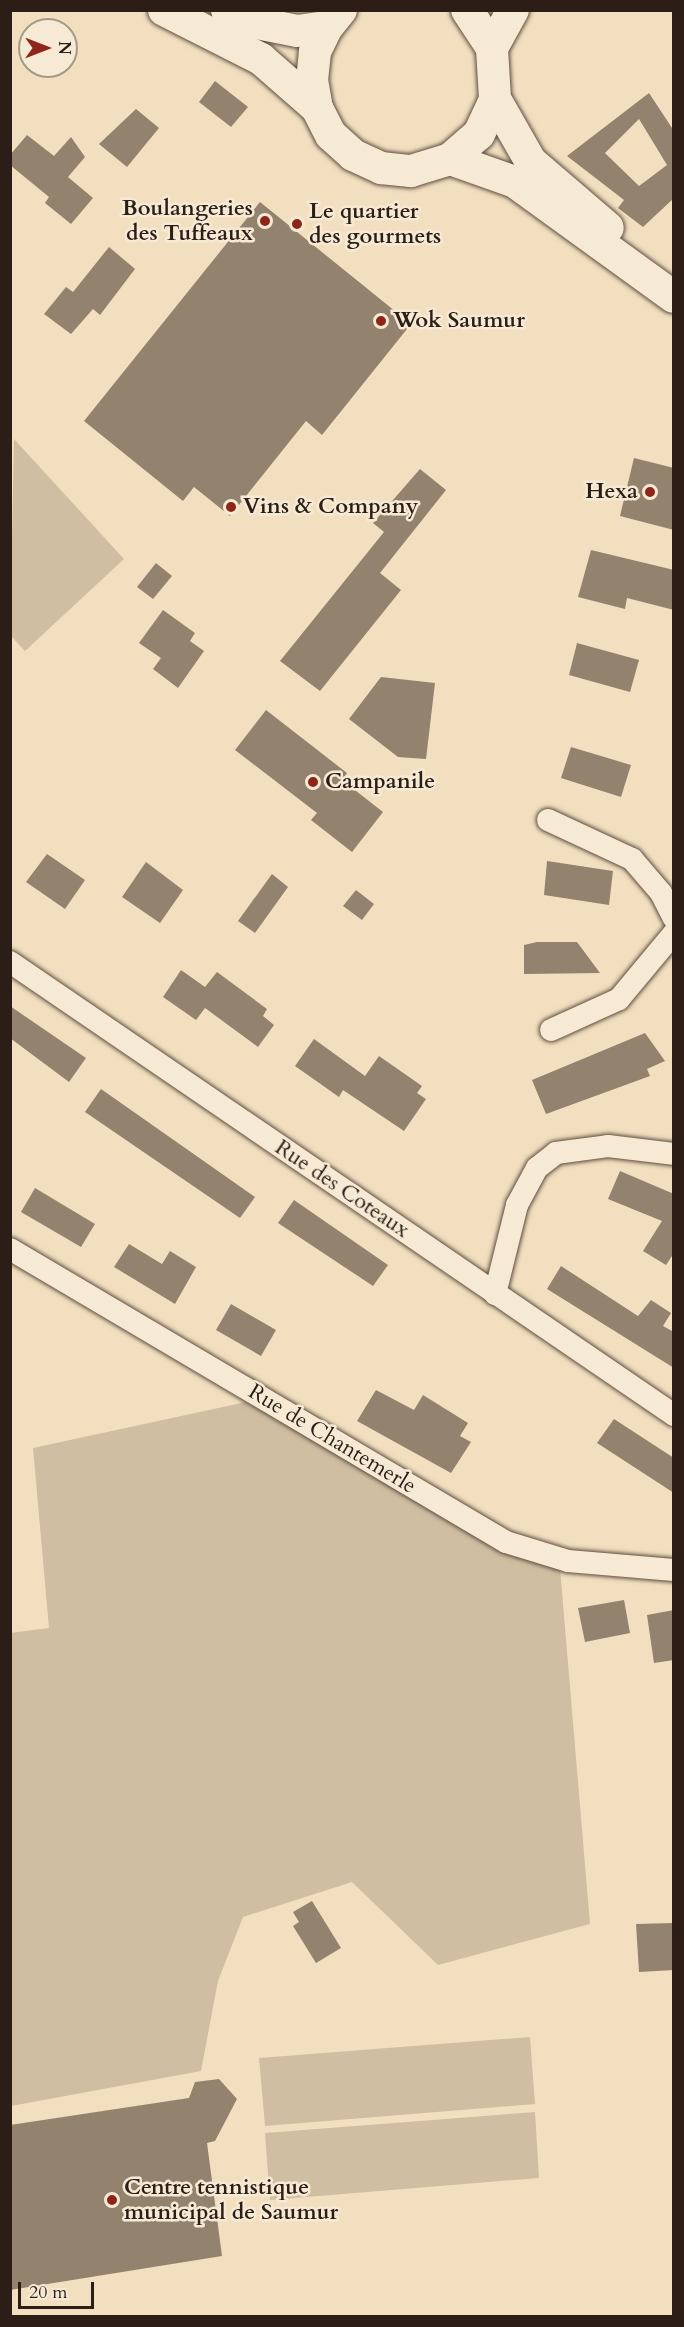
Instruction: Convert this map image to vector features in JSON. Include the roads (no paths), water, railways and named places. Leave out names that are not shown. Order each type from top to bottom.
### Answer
[{"type":"main road","points":[[164,10],[261,59],[317,108]]},
{"type":"main road","points":[[226,10],[257,23],[297,31],[337,15]]},
{"type":"main road","points":[[467,10],[492,48],[495,99],[531,162],[674,287]]},
{"type":"main road","points":[[492,48],[513,10]]},
{"type":"main road","points":[[337,15],[315,52],[312,80],[317,108],[331,135],[353,155],[381,168],[411,171],[450,159],[479,134],[495,99]]},
{"type":"main road","points":[[450,159],[515,182],[674,297]]},
{"type":"street","points":[[548,820],[632,859],[661,893],[674,918]]},
{"type":"street","points":[[551,1030],[619,999],[674,933]]},
{"type":"street","name":"Rue des Coteaux","points":[[10,962],[674,1415]]},
{"type":"street","points":[[495,1294],[517,1205],[537,1168],[556,1153],[609,1146],[674,1154]]},
{"type":"street","name":"Rue de Chantemerle","points":[[10,1249],[506,1542],[568,1561],[674,1570]]},
{"type":"place","name":"Boulangeries des Tuffeaux","points":[[265,221]]},
{"type":"place","name":"Le quartier des gourmets","points":[[297,224]]},
{"type":"place","name":"Wok Saumur","points":[[381,321]]},
{"type":"place","name":"Hexa","points":[[650,492]]},
{"type":"place","name":"Vins & Company","points":[[231,507]]},
{"type":"place","name":"Campanile","points":[[313,782]]},
{"type":"place","name":"Centre tennistique municipal de Saumur","points":[[112,2200]]}]
